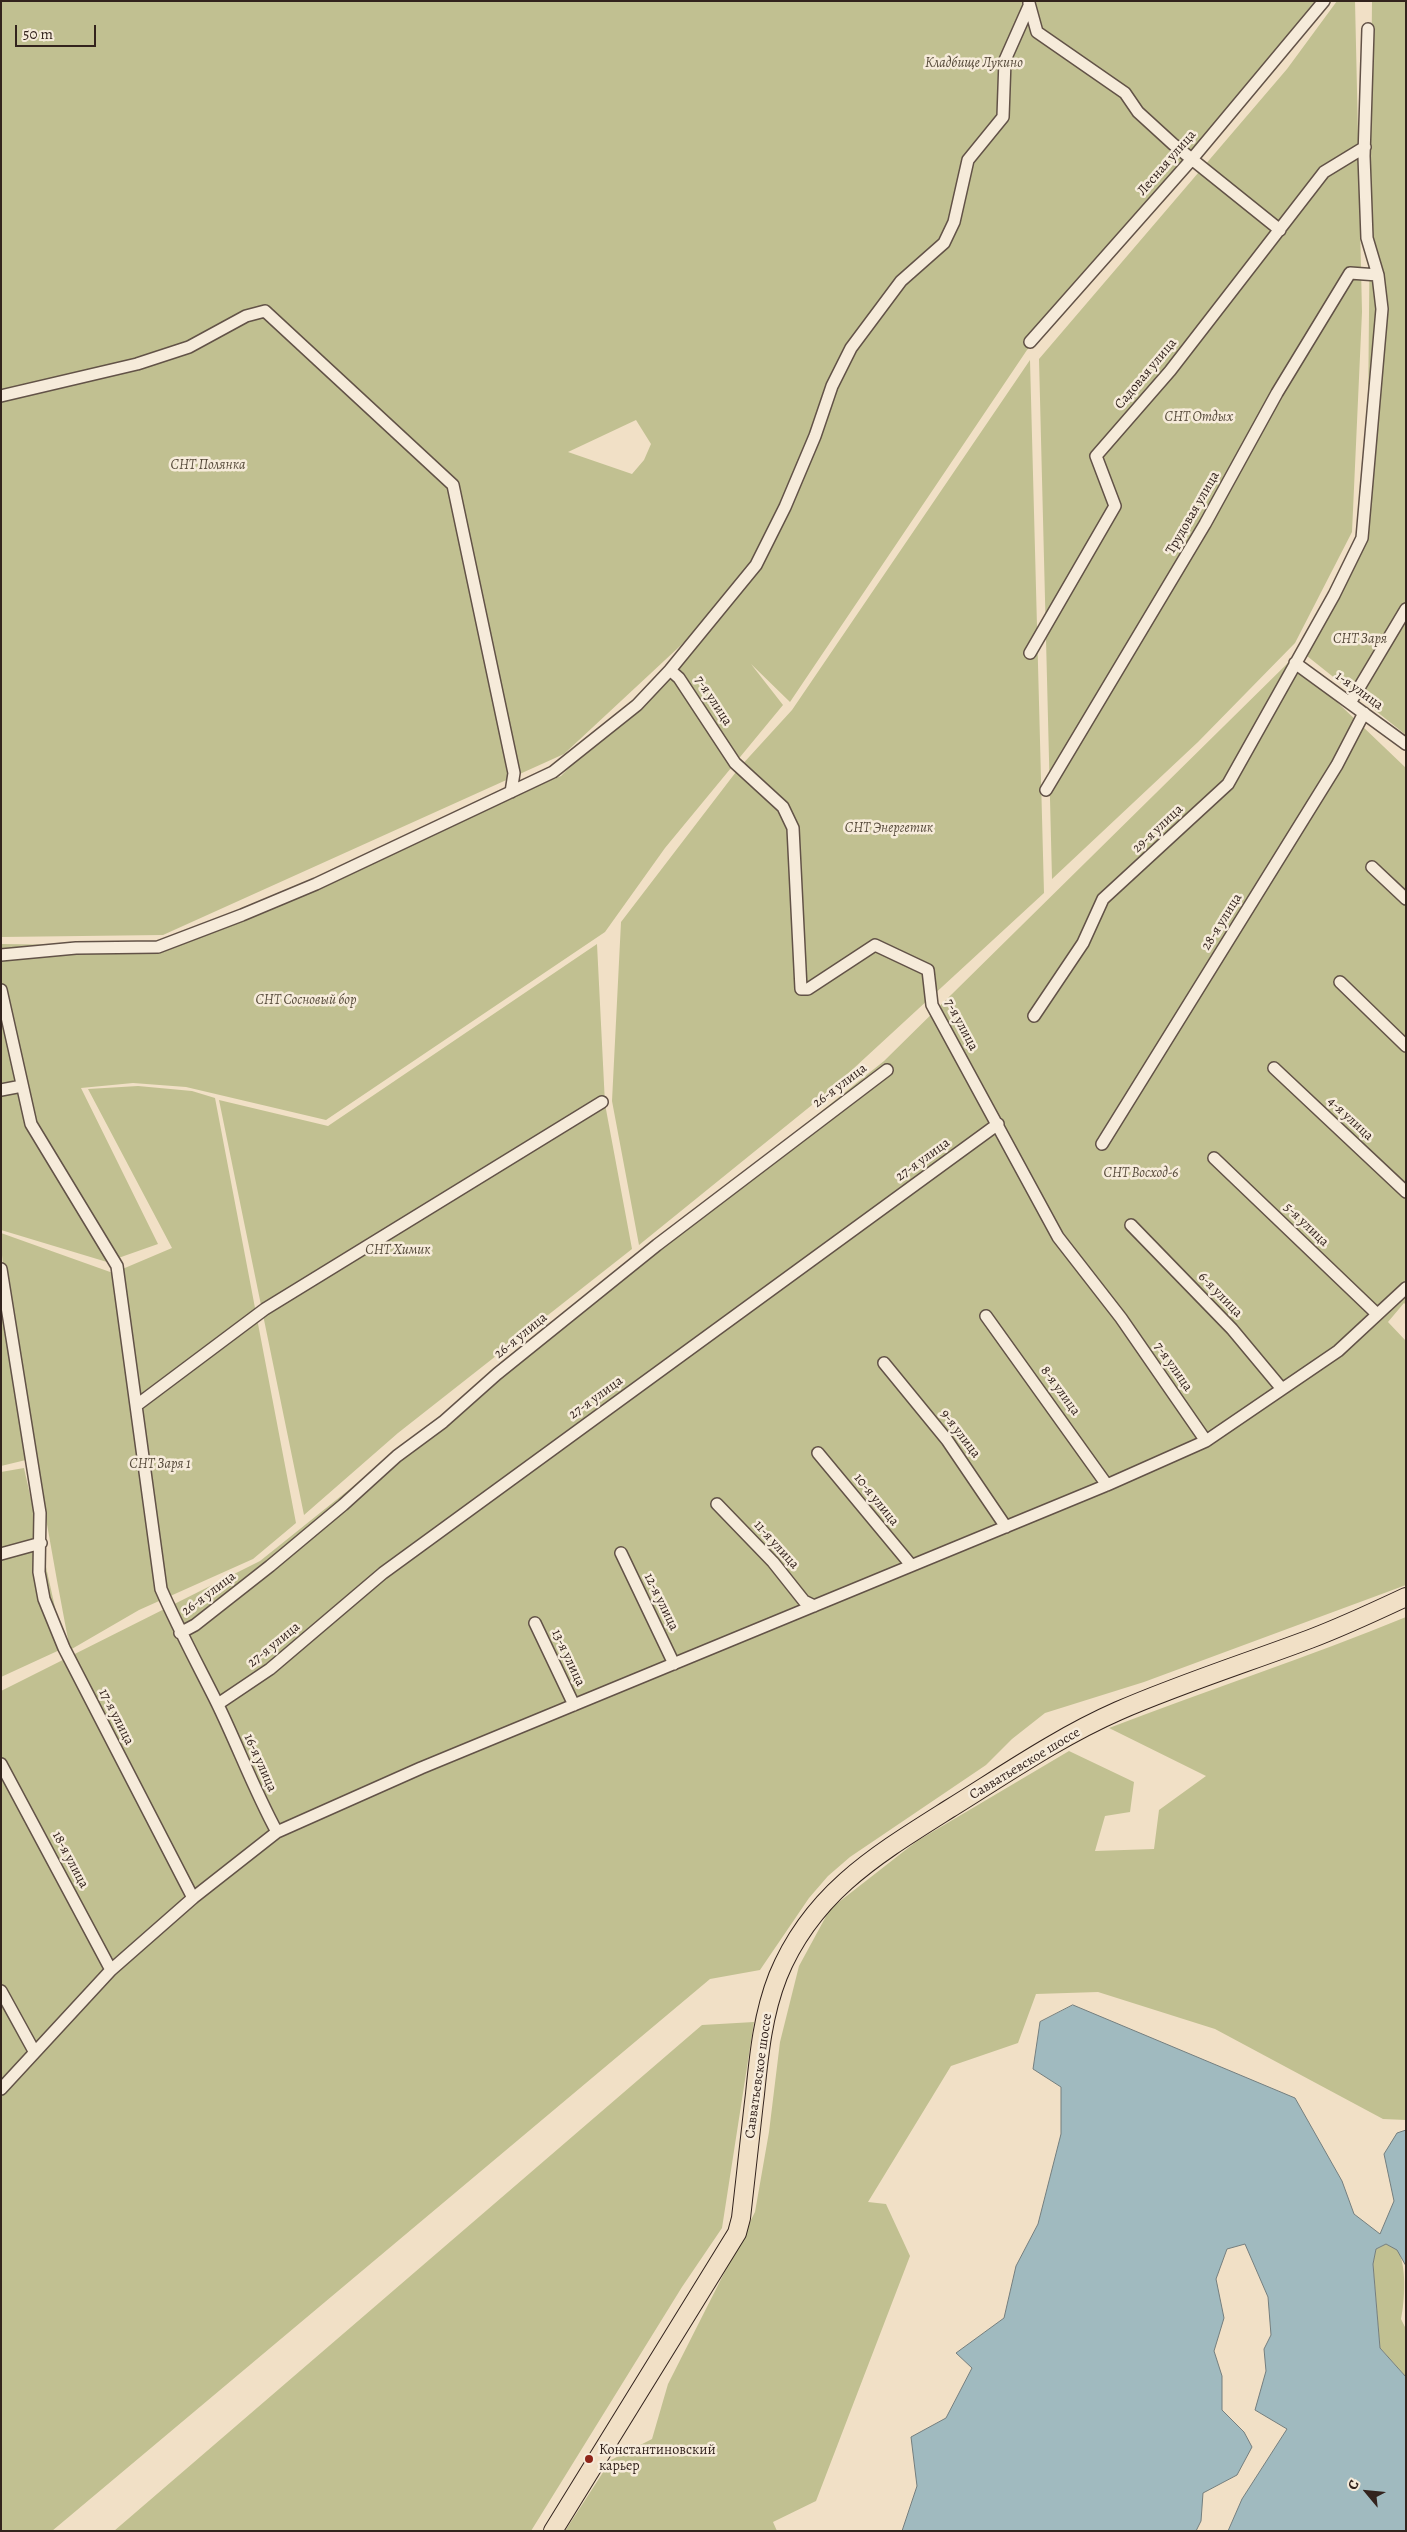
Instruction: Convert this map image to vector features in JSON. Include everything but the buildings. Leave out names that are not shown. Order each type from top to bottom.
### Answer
[{"type":"main road","name":"Савватьевское шоссе","points":[[553,2531],[737,2234],[741,2218],[765,2018],[777,1977],[806,1925],[834,1890],[874,1857],[1012,1770],[1116,1712],[1313,1638],[1406,1598]]},
{"type":"street","name":"Лесная улица","points":[[1030,342],[1192,159],[1324,1]]},
{"type":"street","points":[[1029,4],[1038,32],[1125,93],[1138,112],[1192,159],[1280,230]]},
{"type":"street","points":[[1,955],[76,948],[158,948],[316,884],[553,772],[637,705],[670,670],[756,565],[785,507],[815,436],[832,386],[851,348],[901,281],[944,243],[954,222],[968,160],[1003,117],[1005,60],[1029,4]]},
{"type":"street","name":"29-я улица","points":[[1034,1016],[1083,943],[1103,899],[1228,784],[1334,595],[1362,538],[1382,309],[1378,275],[1367,238],[1364,147],[1368,29]]},
{"type":"street","name":"Садовая улица","points":[[1030,653],[1115,506],[1096,456],[1170,371],[1324,172],[1364,147]]},
{"type":"street","name":"Трудовая улица","points":[[1046,790],[1205,524],[1277,393],[1350,273],[1378,275]]},
{"type":"street","points":[[1,396],[128,366],[189,348],[246,316],[265,311],[453,485],[514,773],[511,792]]},
{"type":"street","points":[[1350,703],[1406,609]]},
{"type":"street","name":"1-я улица","points":[[1296,661],[1406,744]]},
{"type":"street","name":"7-я улица","points":[[670,670],[679,678],[736,763],[784,807],[793,828],[801,989],[808,989],[875,945],[928,970],[932,1005],[1058,1237],[1121,1318],[1206,1441]]},
{"type":"street","name":"28-я улица","points":[[1102,1144],[1337,765],[1364,713]]},
{"type":"street","points":[[1372,867],[1406,899]]},
{"type":"street","points":[[1340,982],[1406,1046]]},
{"type":"street","name":"16-я улица","points":[[1,990],[31,1124],[117,1266],[161,1589],[180,1632],[218,1704],[261,1802],[278,1832]]},
{"type":"street","name":"4-я улица","points":[[1274,1068],[1406,1192]]},
{"type":"street","name":"26-я улица","points":[[180,1632],[195,1625],[270,1566],[344,1505],[397,1456],[443,1422],[497,1374],[657,1246],[887,1070]]},
{"type":"street","points":[[1,1090],[22,1086]]},
{"type":"street","points":[[137,1405],[265,1309],[602,1102]]},
{"type":"street","name":"27-я улица","points":[[218,1704],[270,1669],[383,1572],[998,1124]]},
{"type":"street","name":"5-я улица","points":[[1214,1158],[1377,1314]]},
{"type":"street","name":"6-я улица","points":[[1131,1225],[1232,1329],[1282,1389]]},
{"type":"street","name":"17-я улица","points":[[1,1269],[40,1513],[39,1572],[44,1599],[64,1648],[193,1898]]},
{"type":"street","points":[[1,2089],[34,2050],[111,1970],[193,1898],[278,1832],[421,1768],[1108,1485],[1206,1441],[1338,1351],[1406,1288]]},
{"type":"street","name":"8-я улица","points":[[986,1316],[1108,1485]]},
{"type":"street","name":"9-я улица","points":[[884,1363],[947,1440],[1006,1526]]},
{"type":"street","name":"10-я улица","points":[[818,1453],[911,1566]]},
{"type":"street","name":"11-я улица","points":[[717,1504],[773,1562],[804,1600],[814,1606]]},
{"type":"street","points":[[1,1554],[40,1543]]},
{"type":"street","name":"12-я улица","points":[[621,1553],[674,1664]]},
{"type":"street","name":"13-я улица","points":[[535,1623],[574,1705]]},
{"type":"street","name":"18-я улица","points":[[1,1764],[111,1970]]},
{"type":"street","points":[[1,1991],[34,2050]]},
{"type":"green space","points":[[1,1],[1321,1],[1221,132],[1027,350],[790,702],[751,664],[783,705],[665,848],[605,932],[326,1120],[186,1087],[133,1083],[81,1088],[158,1244],[107,1262],[1,1230],[1,944],[155,946],[561,776],[646,689],[707,621],[564,754],[163,935],[1,937]],"holes":[[[636,420],[651,444],[644,460],[632,474],[568,452]]]},
{"type":"green space","name":"СНТ Отдых","points":[[1337,1],[1355,1],[1362,312],[1352,532],[1295,643],[1198,742],[1052,879],[1039,359],[1287,69]]},
{"type":"green space","name":"СНТ Заря","points":[[1372,1],[1406,1],[1406,735],[1302,652],[1367,521]]},
{"type":"green space","name":"СНТ Энергетик","points":[[1030,360],[1044,893],[828,1092],[639,1245],[612,1101],[621,922],[739,768],[792,710]]},
{"type":"green space","name":"СНТ Восход-6","points":[[1292,659],[1406,768],[1406,1305],[1404,1303],[1388,1322],[1406,1341],[1406,1585],[1144,1682],[1045,1713],[1012,1739],[986,1765],[850,1857],[828,1876],[809,1898],[760,1970],[710,1979],[52,2531],[1,2531],[1,1691],[260,1561],[884,1061]]},
{"type":"green space","name":"СНТ Химик","points":[[597,944],[605,1104],[632,1249],[398,1433],[304,1515],[219,1100],[328,1126]]},
{"type":"green space","name":"СНТ Заря 1","points":[[138,1086],[192,1091],[215,1098],[296,1523],[253,1559],[139,1610],[70,1650],[5,1284],[1,1233],[113,1273],[172,1248],[88,1089]]},
{"type":"green space","points":[[1,1280],[30,1459],[1,1466]]},
{"type":"green space","points":[[24,1468],[64,1648],[1,1677],[1,1472]]},
{"type":"green space","points":[[1406,1617],[1406,2120],[1383,2119],[1215,2029],[1098,1992],[1036,1994],[1018,2043],[951,2066],[868,2202],[886,2204],[910,2256],[816,2501],[773,2522],[777,2531],[565,2531],[611,2460],[652,2439],[668,2384],[755,2212],[769,2132],[780,2042],[799,1966],[830,1909],[917,1841],[1069,1751],[1134,1782],[1130,1812],[1105,1816],[1095,1851],[1154,1849],[1159,1810],[1206,1776],[1109,1728]]},
{"type":"green space","points":[[754,2022],[722,2228],[682,2287],[531,2531],[114,2531],[702,2025]]},
{"type":"green space","points":[[1386,2244],[1397,2249],[1404,2273],[1401,2319],[1406,2329],[1406,2377],[1380,2348],[1373,2263],[1376,2249]]},
{"type":"water","points":[[1073,2005],[1295,2098],[1342,2181],[1354,2214],[1380,2234],[1394,2201],[1384,2154],[1397,2133],[1406,2130],[1406,2266],[1397,2250],[1386,2244],[1376,2249],[1373,2264],[1380,2348],[1406,2377],[1406,2531],[1228,2531],[1242,2499],[1287,2429],[1255,2410],[1266,2371],[1264,2349],[1271,2335],[1268,2297],[1245,2244],[1227,2249],[1216,2279],[1224,2318],[1214,2351],[1222,2376],[1222,2410],[1244,2432],[1252,2447],[1237,2475],[1203,2493],[1201,2521],[1196,2531],[902,2531],[917,2486],[911,2437],[946,2418],[972,2368],[956,2353],[1004,2318],[1016,2266],[1038,2224],[1061,2134],[1061,2087],[1033,2069],[1040,2022]]},
{"type":"place","name":"Константиновский карьер","points":[[589,2459]]},
{"type":"park label","name":"Кладбище Лукино","points":[[974,64]]},
{"type":"park label","name":"СНТ Полянка","points":[[208,466]]},
{"type":"park label","name":"СНТ Сосновый бор","points":[[306,1001]]}]
